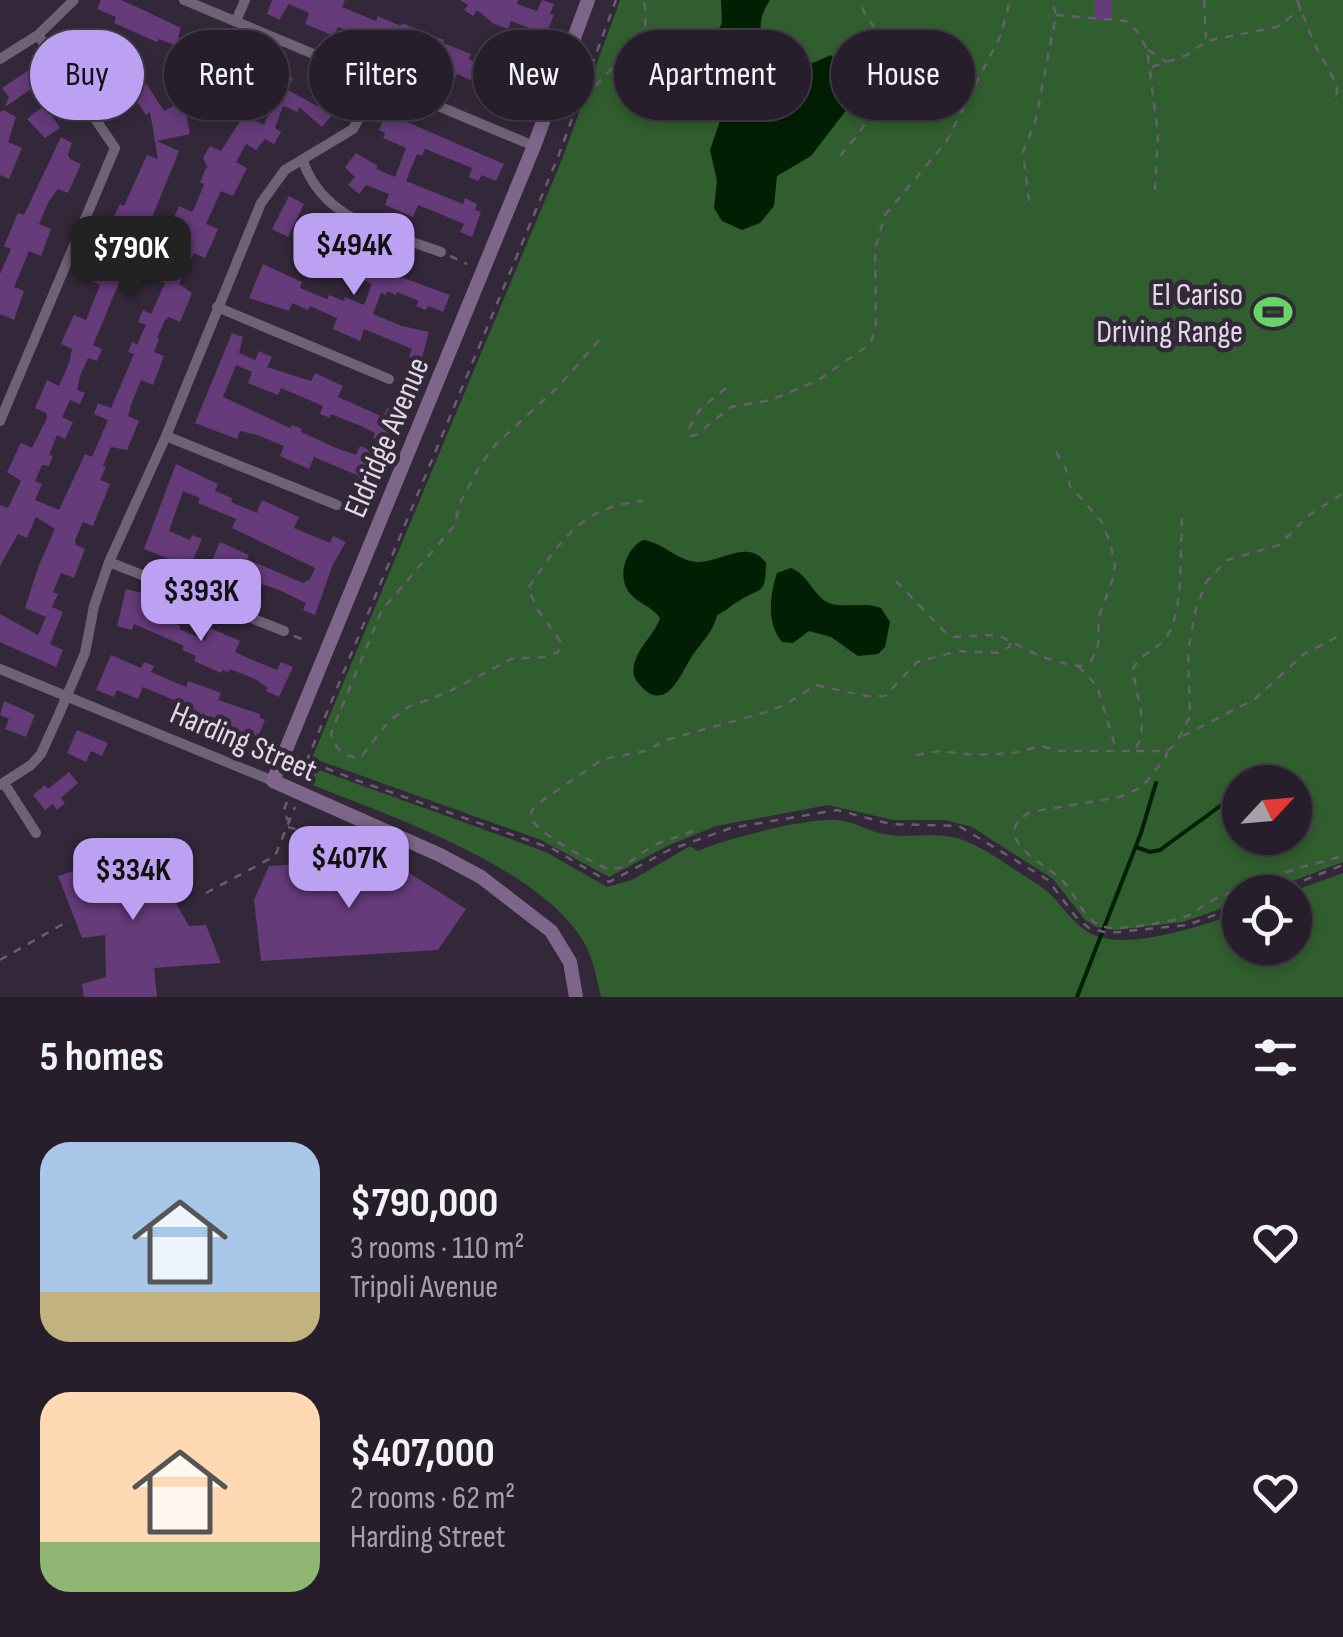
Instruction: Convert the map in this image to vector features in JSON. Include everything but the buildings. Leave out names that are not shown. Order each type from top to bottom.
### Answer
[{"type":"street","points":[[43,30],[74,0]]},
{"type":"street","points":[[184,0],[309,52]]},
{"type":"street","points":[[236,22],[245,0]]},
{"type":"street","name":"Eldridge Avenue","points":[[273,781],[534,146],[588,0]]},
{"type":"street","points":[[0,59],[30,40]]},
{"type":"street","points":[[453,112],[534,146]]},
{"type":"street","points":[[0,421],[114,148],[95,120]]},
{"type":"street","points":[[36,833],[2,784],[41,754],[84,653],[109,562],[166,436],[261,203],[284,170],[354,128],[358,120]]},
{"type":"street","points":[[303,161],[308,178],[336,210],[441,252]]},
{"type":"street","points":[[217,308],[390,378]]},
{"type":"street","points":[[166,436],[337,505]]},
{"type":"street","points":[[109,562],[284,631]]},
{"type":"street","name":"Harding Street","points":[[0,669],[273,781],[481,876],[551,931],[570,962],[576,997]]},
{"type":"path","points":[[299,778],[558,157],[616,0]]},
{"type":"path","points":[[596,86],[640,48],[646,26],[644,0]]},
{"type":"path","points":[[840,156],[867,123],[881,94],[885,74],[882,40],[864,18],[860,0]]},
{"type":"path","points":[[726,388],[700,408],[688,430],[690,436],[731,407],[771,400],[817,381],[872,339],[876,323],[875,249],[886,215],[946,142],[1002,35],[1010,0]]},
{"type":"path","points":[[1029,201],[1023,152],[1036,119],[1056,14],[1052,0]]},
{"type":"path","points":[[1197,0],[1202,8]]},
{"type":"path","points":[[1204,0],[1206,41]]},
{"type":"path","points":[[1297,0],[1315,46],[1336,84],[1336,104]]},
{"type":"path","points":[[1151,68],[1187,56],[1206,41],[1277,27],[1301,9]]},
{"type":"path","points":[[1056,14],[1126,21],[1147,49],[1158,148],[1154,190]]},
{"type":"path","points":[[1147,49],[1167,62]]},
{"type":"path","points":[[441,252],[467,264]]},
{"type":"path","points":[[599,340],[558,387],[495,445],[468,485],[454,526],[382,610],[331,733],[336,747],[348,756],[361,757],[389,721],[408,707],[448,692],[511,659],[558,652],[561,642],[537,610],[528,588],[578,522],[610,506],[643,501]]},
{"type":"path","points":[[390,378],[415,388]]},
{"type":"path","points":[[896,581],[946,634],[990,635],[1042,657],[1077,665],[1091,661],[1096,653],[1098,616],[1110,591],[1114,566],[1102,522],[1070,486],[1055,450]]},
{"type":"path","points":[[1181,736],[1192,706],[1188,650],[1196,608],[1206,582],[1227,560],[1279,544],[1308,516],[1343,492]]},
{"type":"path","points":[[337,505],[362,515]]},
{"type":"path","points":[[1134,751],[1142,739],[1142,728],[1132,669],[1142,654],[1164,641],[1170,632],[1178,594],[1182,516]]},
{"type":"path","points":[[284,631],[309,642]]},
{"type":"path","points":[[916,755],[940,751],[975,755],[1013,753],[1041,746],[1060,751],[1166,751],[1181,736],[1255,699],[1304,654],[1343,634]]},
{"type":"path","points":[[693,830],[654,845],[622,867],[610,870],[536,829],[530,818],[532,810],[543,800],[604,759],[646,751],[666,740],[763,713],[785,705],[816,685],[885,696],[917,662],[959,651],[999,653],[1011,641]]},
{"type":"path","points":[[1077,665],[1097,686],[1117,752]]},
{"type":"path","points":[[1166,751],[1166,757],[1142,787],[1120,797],[1030,812],[1019,819],[1014,832],[1018,844],[1061,879],[1076,904],[1099,924],[1111,928],[1185,917],[1212,900],[1343,856]]},
{"type":"path","points":[[284,752],[553,848],[610,882],[696,839],[731,828],[825,810],[890,824],[958,826],[1048,880],[1076,917],[1108,934],[1187,925],[1222,912]]},
{"type":"path","points":[[288,801],[283,812],[288,824],[374,851],[381,844]]},
{"type":"path","points":[[206,893],[275,856],[296,806]]},
{"type":"path","points":[[1312,878],[1343,866]]},
{"type":"path","points":[[0,960],[70,920]]},
{"type":"shaded area","points":[[620,0],[1343,0],[1343,862],[1309,875],[1222,875],[1222,908],[1183,922],[1115,930],[1096,927],[1085,920],[1053,879],[972,827],[946,820],[893,820],[828,805],[716,826],[667,846],[609,877],[541,840],[312,758],[576,120],[594,120],[594,71]]},
{"type":"shaded area","points":[[721,0],[770,0],[763,13],[762,30],[718,30],[722,23]]},
{"type":"shaded area","points":[[831,55],[831,120],[839,120],[811,156],[777,176],[774,206],[760,223],[742,230],[722,221],[714,208],[717,181],[710,150],[720,120],[811,120],[811,64]]},
{"type":"shaded area","points":[[643,540],[690,561],[751,552],[766,563],[763,586],[717,615],[675,684],[657,696],[639,684],[633,668],[660,618],[631,595],[623,577],[628,555]]},
{"type":"shaded area","points":[[791,568],[831,604],[881,608],[890,622],[885,647],[878,654],[858,656],[831,637],[809,631],[793,643],[782,642],[773,626],[771,599],[777,573]]},
{"type":"shaded area","points":[[308,766],[546,852],[607,887],[632,880],[690,846],[698,851],[807,822],[838,820],[889,835],[956,838],[983,850],[1045,890],[1073,920],[1099,937],[1132,940],[1171,934],[1222,918],[1222,965],[1312,965],[1312,884],[1343,873],[1343,997],[601,997],[582,939],[560,912],[531,888],[458,846],[306,779]]},
{"type":"waterway","points":[[1077,997],[1141,833],[1156,783]]},
{"type":"waterway","points":[[1136,847],[1150,852],[1160,850],[1222,805]]},
{"type":"place","name":"El Cariso Driving Range","points":[[1273,312]]}]
